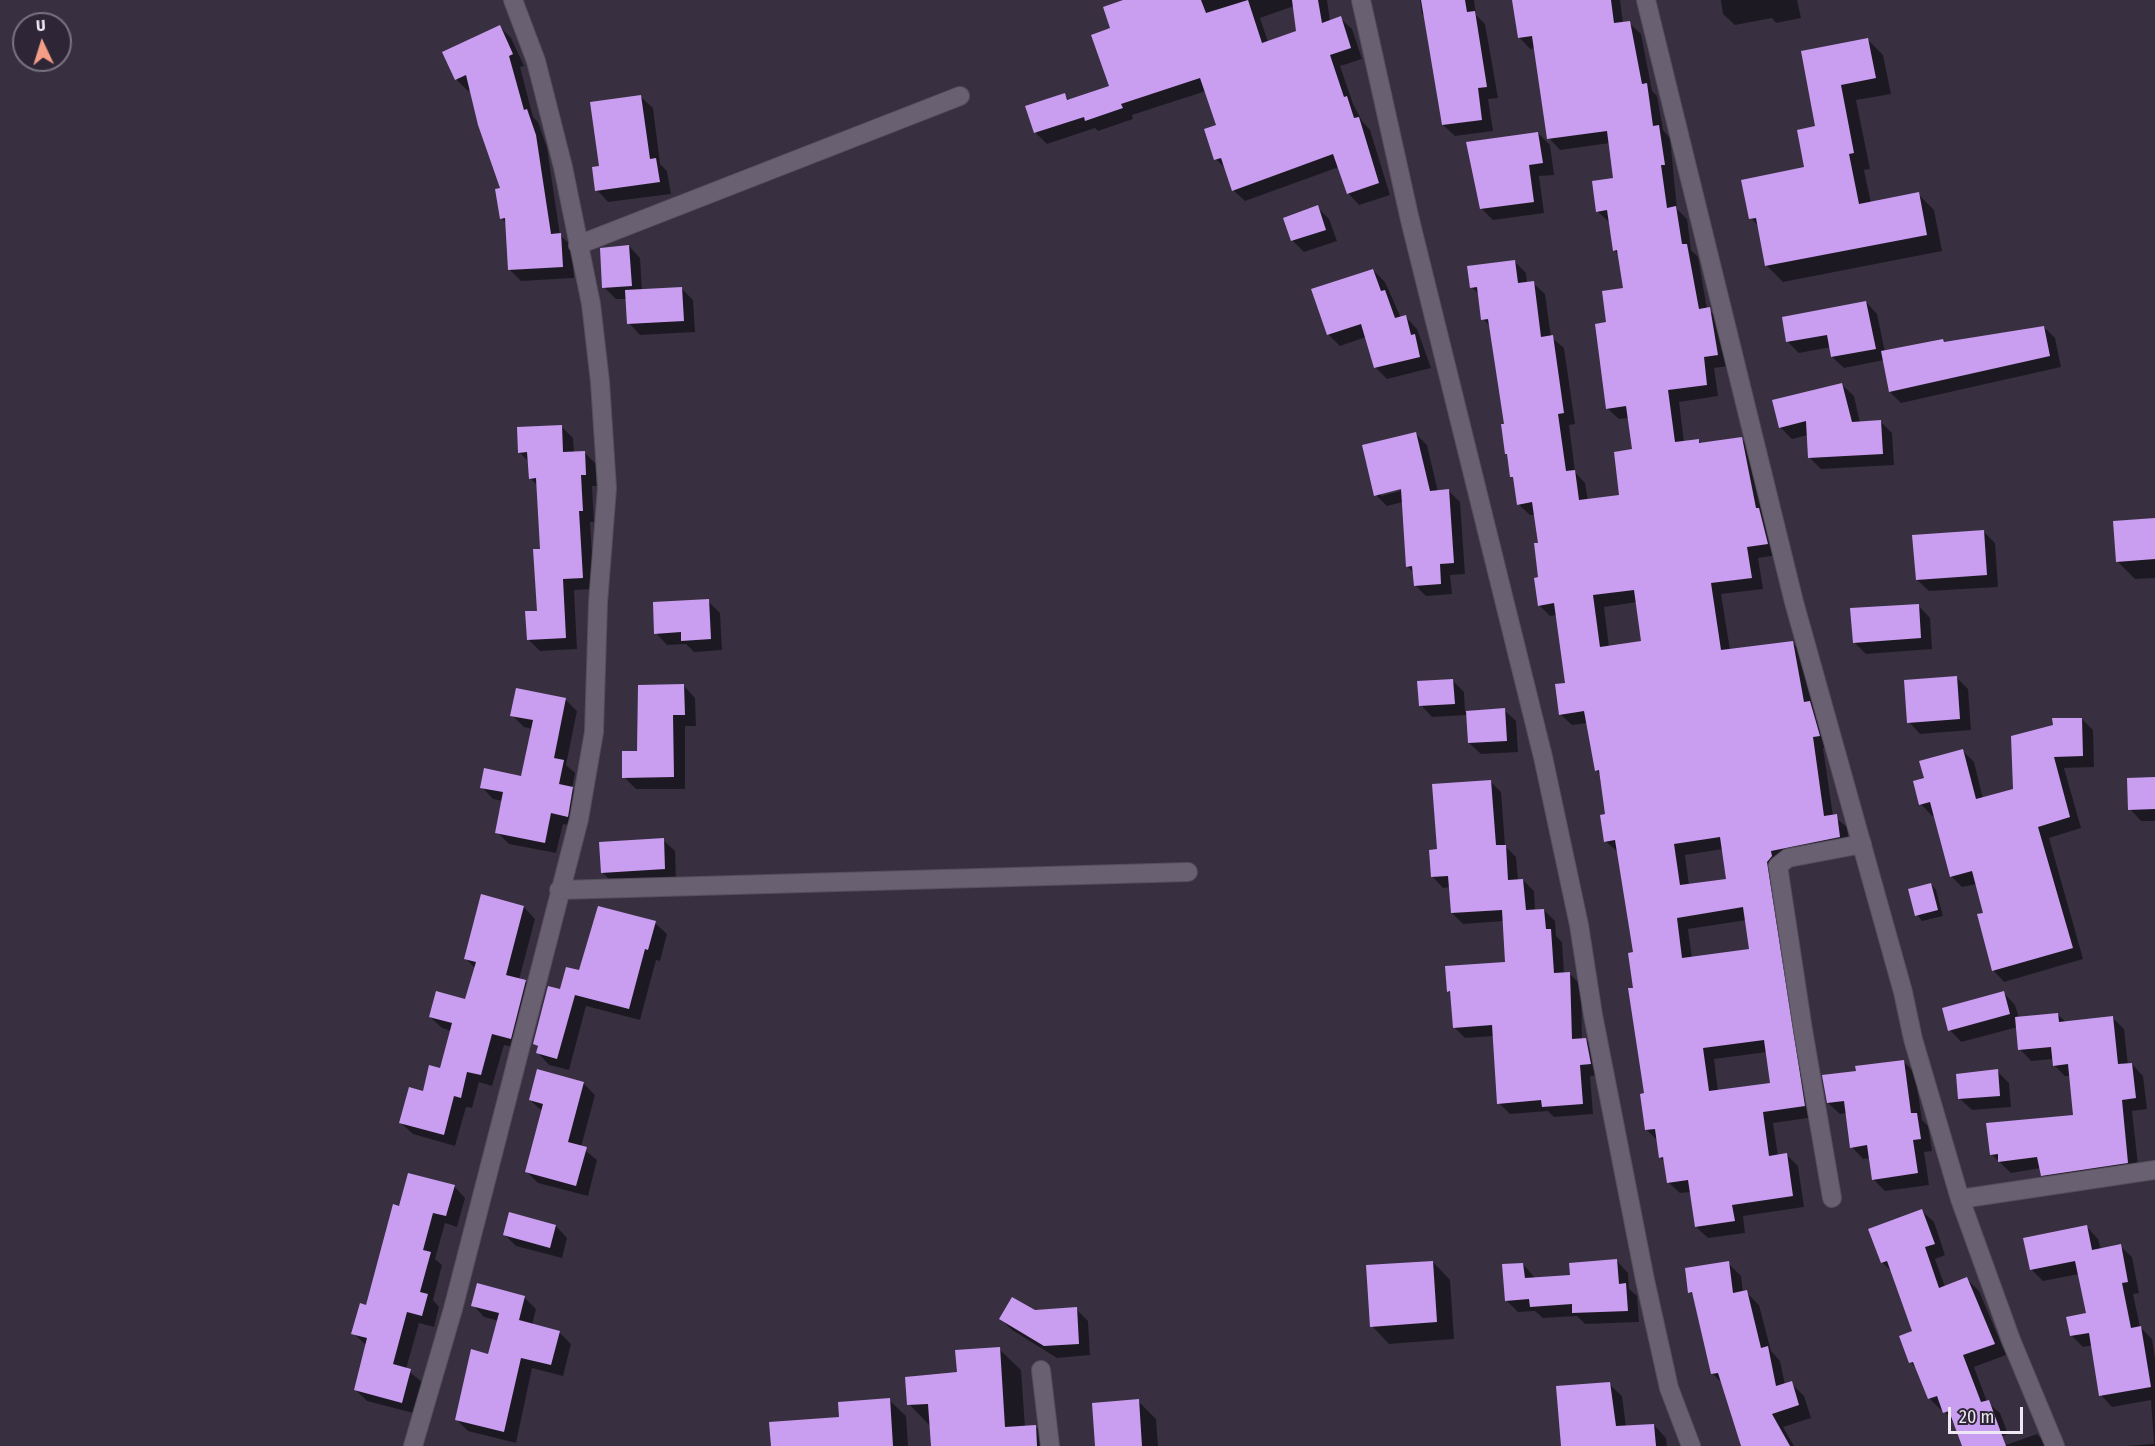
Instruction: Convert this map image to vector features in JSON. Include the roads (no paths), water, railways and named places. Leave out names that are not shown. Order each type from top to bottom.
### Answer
[{"type":"street","points":[[413,1446],[453,1309],[579,819],[594,732],[598,603],[607,488],[591,304],[563,167],[536,61],[513,0]]},
{"type":"street","points":[[1361,0],[1410,219],[1543,756],[1579,926],[1593,1015],[1650,1301],[1669,1388],[1691,1446]]},
{"type":"street","points":[[1646,0],[1794,602],[1903,992],[1913,1039],[1960,1199],[2011,1340],[2055,1446]]},
{"type":"street","points":[[578,244],[960,96]]},
{"type":"street","points":[[1832,1198],[1803,1030],[1779,866],[1788,858],[1862,844]]},
{"type":"street","points":[[559,890],[1188,872]]},
{"type":"street","points":[[1960,1199],[2155,1170]]},
{"type":"street","points":[[1041,1370],[1050,1446]]}]
